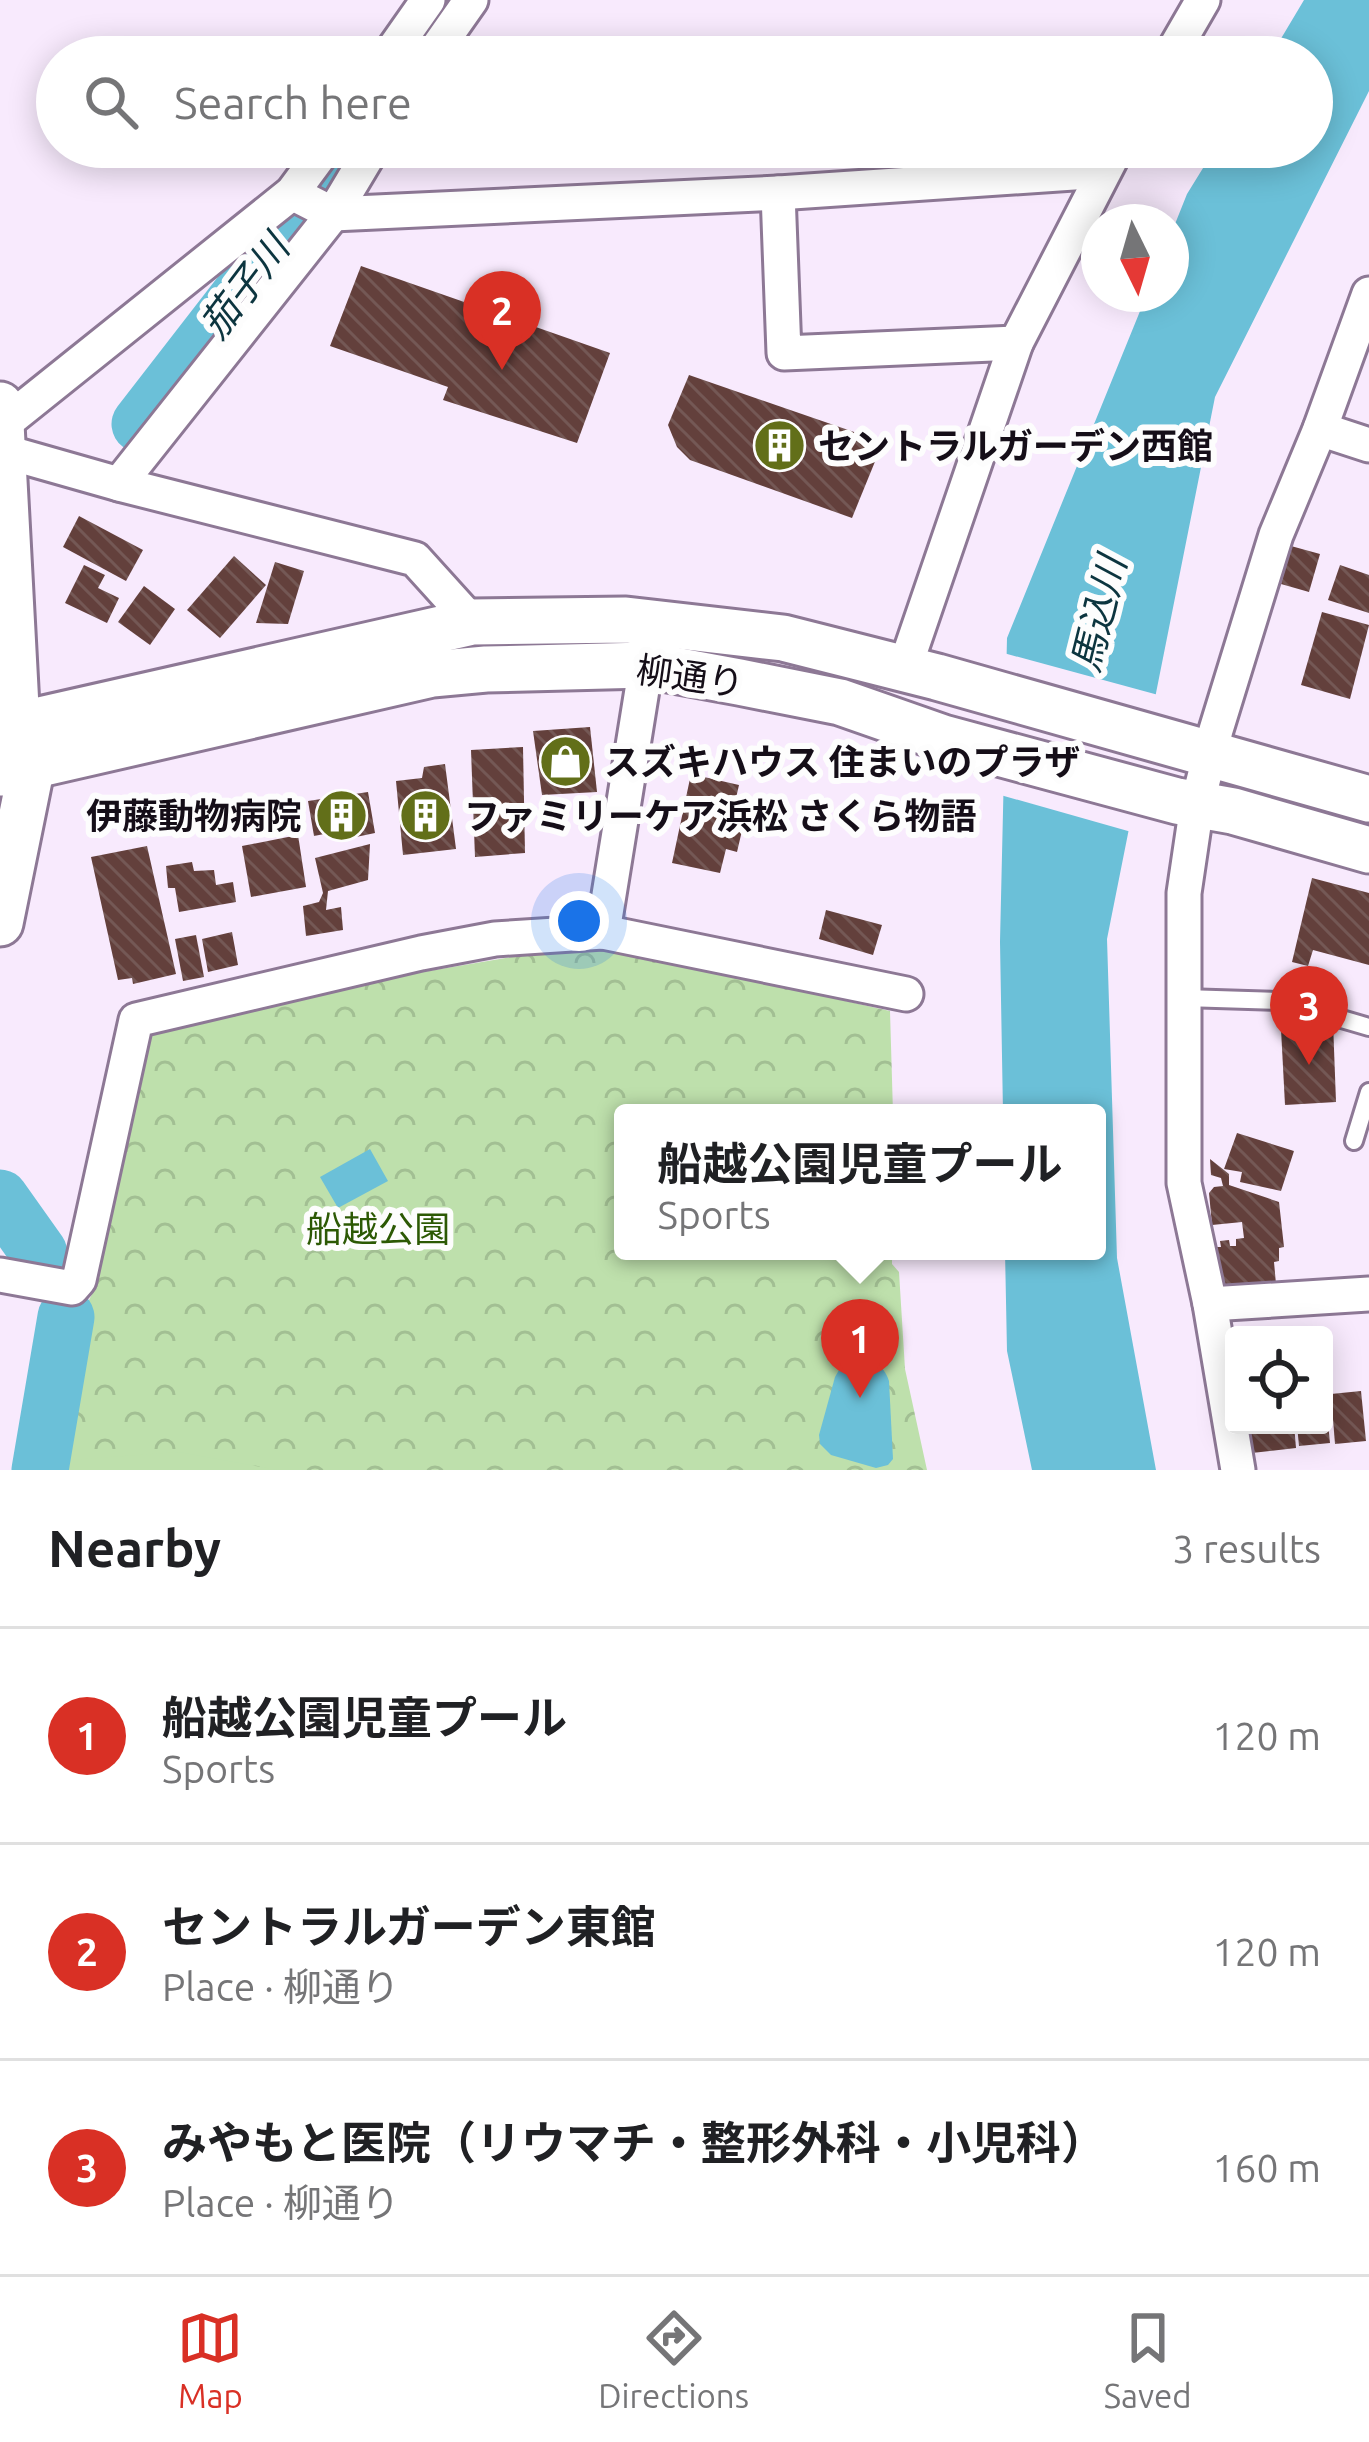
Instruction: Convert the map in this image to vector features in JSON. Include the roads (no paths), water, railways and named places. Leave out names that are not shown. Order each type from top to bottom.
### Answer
[{"type":"street","points":[[403,36],[428,0]]},
{"type":"street","points":[[446,36],[471,0]]},
{"type":"street","points":[[1182,36],[1203,0]]},
{"type":"street","points":[[2,438],[292,193],[310,168]]},
{"type":"street","points":[[119,484],[333,214],[360,168]]},
{"type":"street","points":[[292,193],[333,214],[778,193],[1022,168]]},
{"type":"street","points":[[921,674],[1016,343],[1105,168]]},
{"type":"street","points":[[778,193],[784,353],[1016,343]]},
{"type":"street","points":[[1238,1470],[1184,1183],[1184,892],[1192,748],[1369,294]]},
{"type":"street","points":[[0,405],[12,748],[0,923]]},
{"type":"street","points":[[1320,429],[1369,445]]},
{"type":"street","points":[[2,438],[119,484],[415,559],[472,622]]},
{"type":"street","name":"柳通り","points":[[12,748],[472,622],[626,620],[783,638],[1369,799]]},
{"type":"street","points":[[603,932],[646,665]]},
{"type":"street","name":"柳通り","points":[[12,748],[432,674],[646,665],[840,702],[943,738],[1369,850]]},
{"type":"street","points":[[0,1276],[72,1288],[79,1280],[136,1020],[496,939],[603,932],[906,994]]},
{"type":"street","points":[[1210,1304],[1369,1294]]},
{"type":"lane","points":[[1184,998],[1280,1001],[1369,1027]]},
{"type":"lane","points":[[1354,1142],[1369,1092]]},
{"type":"water","points":[[1304,0],[1369,0],[1369,91],[1333,163],[1333,36],[1283,36]]},
{"type":"water","name":"馬込川","points":[[1203,168],[1330,168],[1215,397],[1107,939],[1117,1258],[1156,1470],[1032,1470],[1007,1351],[1005,1260],[1106,1260],[1106,1104],[1003,1104],[1000,942],[1007,638],[1140,312],[1189,312],[1189,204],[1183,204]]},
{"type":"water","points":[[370,1149],[388,1181],[338,1208],[320,1177]]},
{"type":"water","points":[[855,1359],[876,1364],[889,1381],[893,1459],[888,1465],[876,1468],[831,1455],[820,1444],[835,1377],[843,1363]]},
{"type":"waterway","name":"茄子川","points":[[424,36],[449,0]]},
{"type":"waterway","name":"茄子川","points":[[140,424],[333,168]]},
{"type":"waterway","name":"茄子川","points":[[0,1198],[39,1253]]},
{"type":"waterway","name":"茄子川","points":[[40,1470],[66,1317]]},
{"type":"place","name":"セントラルガーデン東館","points":[[502,370]]},
{"type":"place","name":"セントラルガーデン西館","points":[[779,445]]},
{"type":"place","name":"スズキハウス 住まいのプラザ","points":[[565,761]]},
{"type":"place","name":"伊藤動物病院","points":[[341,815]]},
{"type":"place","name":"ファミリーケア浜松 さくら物語","points":[[425,815]]},
{"type":"place","name":"みやもと医院（リウマチ・整形外科・小児科）","points":[[1309,1065]]},
{"type":"place","name":"船越公園児童プール","points":[[860,1398]]},
{"type":"park label","name":"船越公園","points":[[378,1228]]}]
